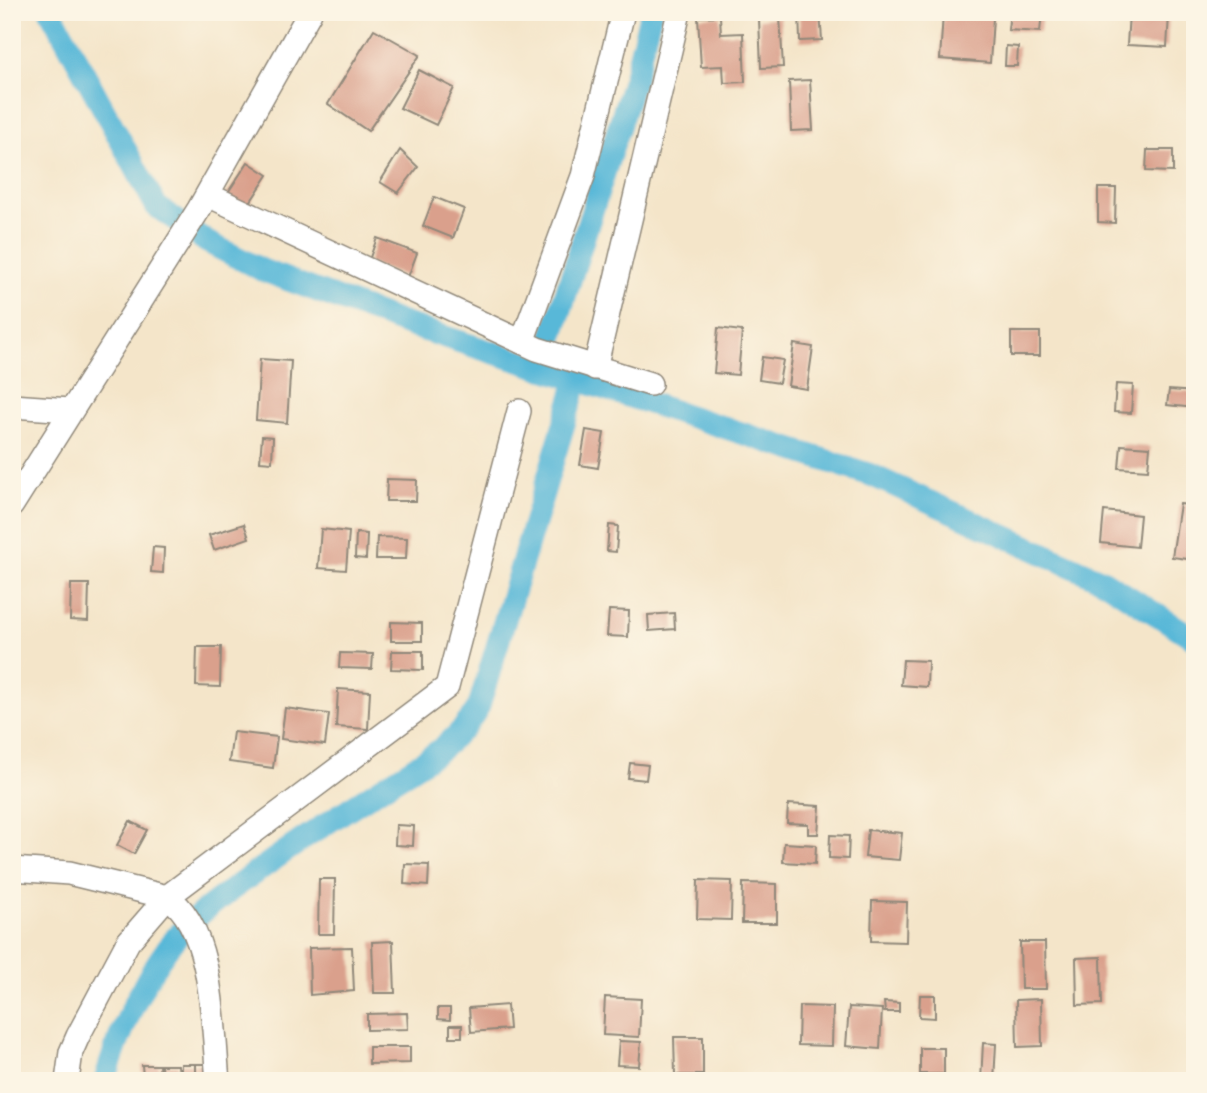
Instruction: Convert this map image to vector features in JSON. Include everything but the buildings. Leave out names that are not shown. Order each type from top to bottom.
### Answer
[{"type":"street","points":[[12,505],[204,202],[310,12]]},
{"type":"street","points":[[530,346],[583,176],[623,12]]},
{"type":"street","points":[[586,365],[679,12]]},
{"type":"street","points":[[204,202],[530,346],[650,384]]},
{"type":"street","points":[[12,406],[70,410]]},
{"type":"street","points":[[67,1081],[71,1052],[121,954],[173,901],[447,687],[519,411]]},
{"type":"street","points":[[12,869],[69,873],[173,901],[201,945],[218,1081]]},
{"type":"waterway","points":[[51,12],[156,206],[207,242],[262,270],[405,324],[871,475],[1104,581],[1195,639]]},
{"type":"waterway","points":[[542,369],[634,79],[651,12]]},
{"type":"waterway","points":[[105,1081],[123,1028],[139,994],[158,961],[185,928],[212,904],[275,859],[434,754],[470,720],[479,706],[577,381]]}]
